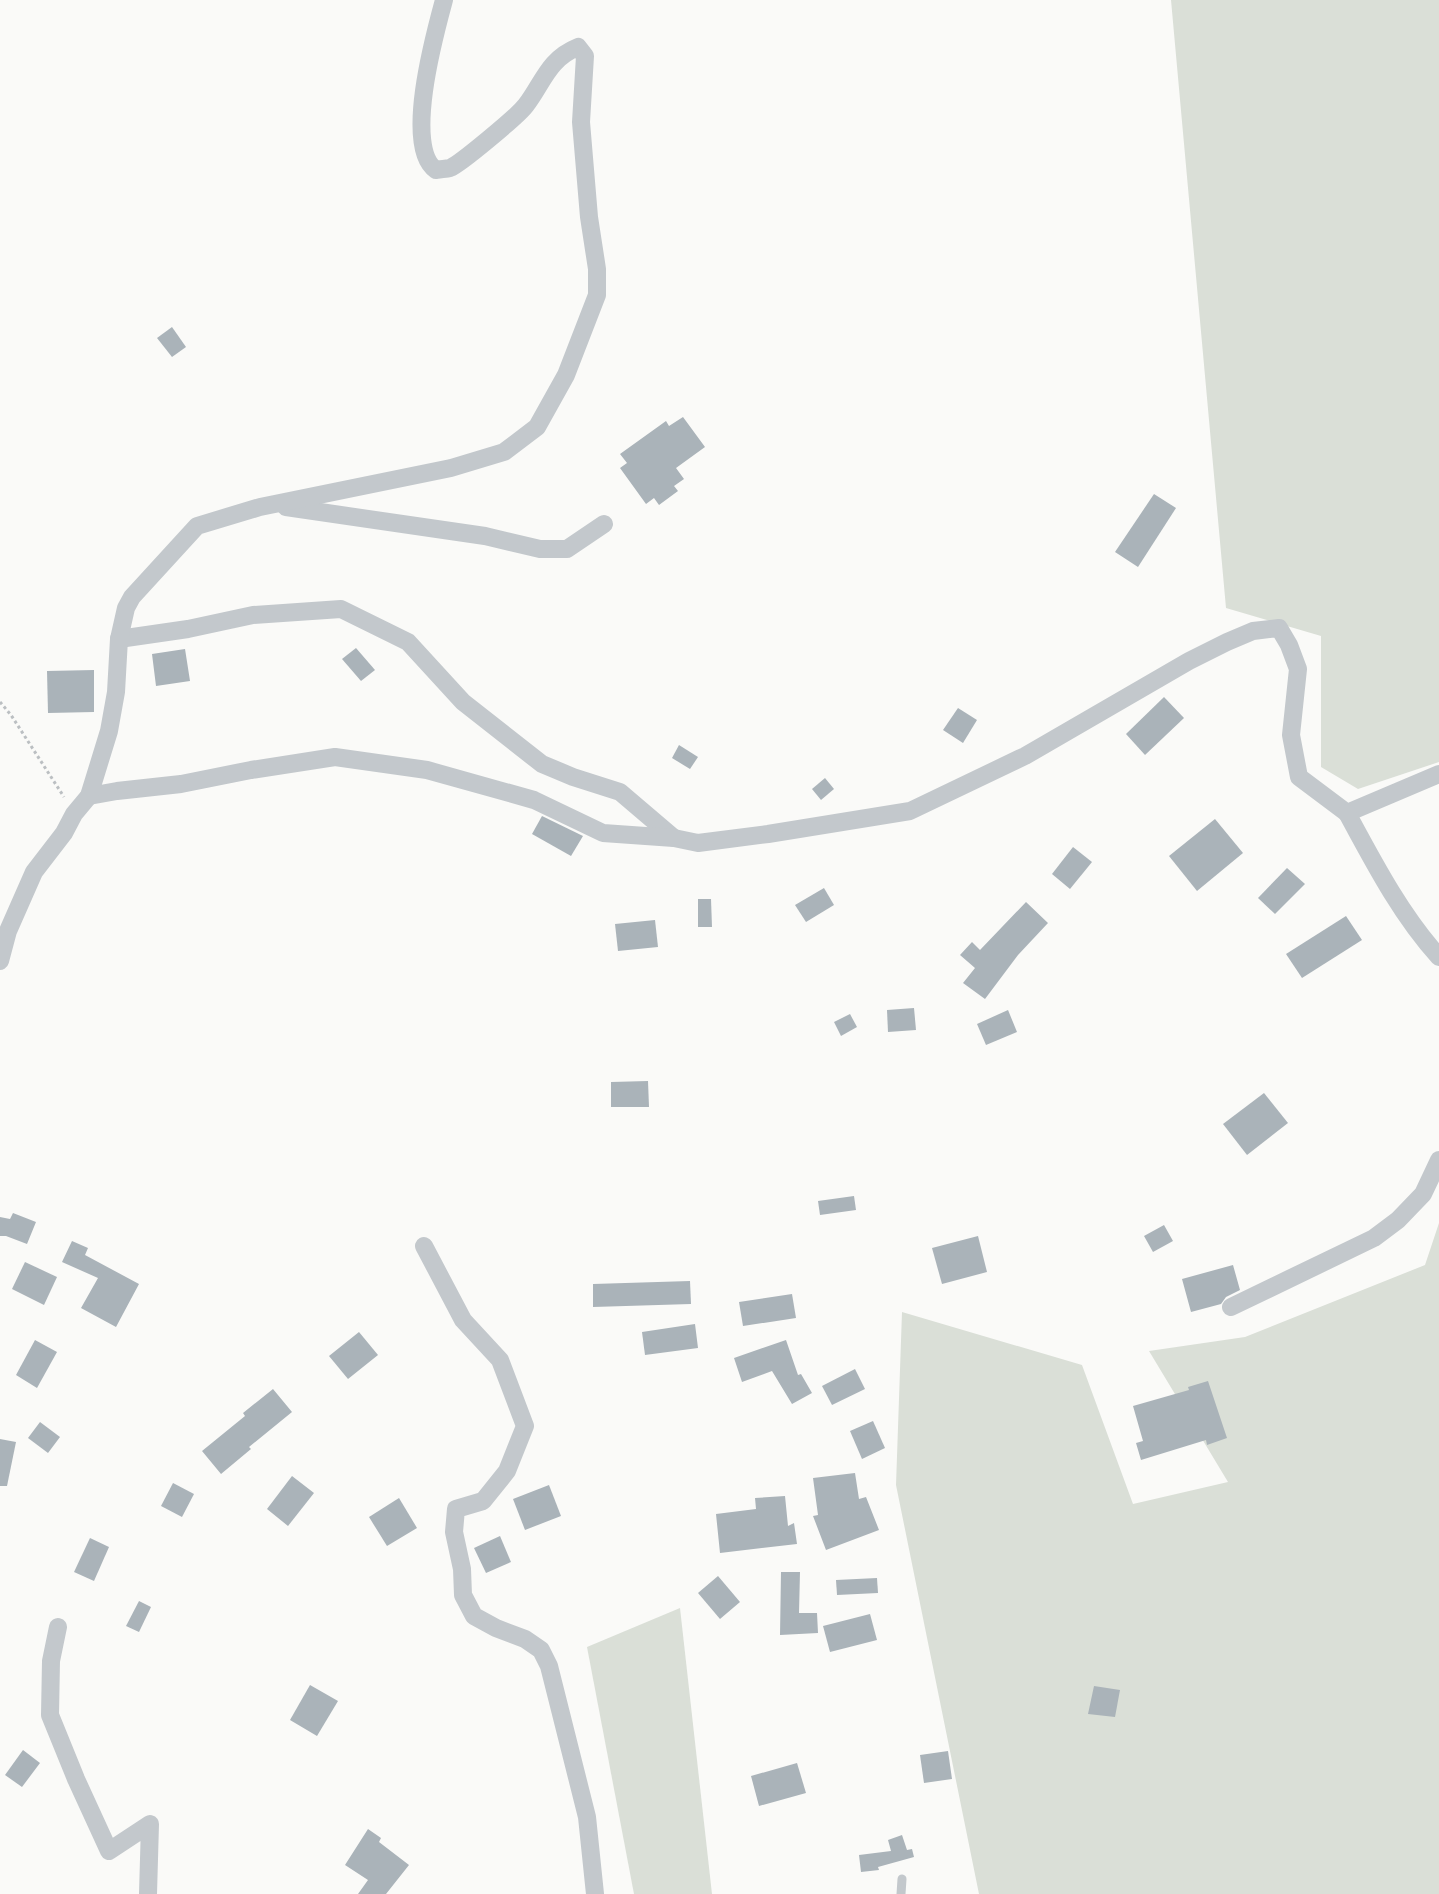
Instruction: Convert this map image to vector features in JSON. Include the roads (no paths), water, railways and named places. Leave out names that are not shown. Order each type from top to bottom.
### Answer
[{"type":"street","points":[[0,961],[8,931],[34,872],[89,796],[109,731],[116,692],[119,639],[126,608],[132,597],[197,526],[237,513],[451,468],[504,452],[537,427],[566,375],[597,295],[597,269],[589,217],[581,122],[585,56],[578,47],[566,51],[545,72],[525,106],[463,160],[449,168],[436,170],[429,165],[425,155],[421,116],[428,58],[444,0]]},
{"type":"street","points":[[273,505],[484,536],[540,549],[567,549],[604,524]]},
{"type":"street","points":[[119,639],[188,629],[253,615],[341,609],[408,642],[463,702],[542,764],[620,792],[674,838]]},
{"type":"street","points":[[89,796],[181,784],[250,770],[335,757],[427,770],[534,800],[603,833],[674,838],[698,843],[862,820],[910,811],[1025,756],[1227,642],[1252,631],[1279,628],[1289,645],[1298,669],[1291,735],[1299,777],[1347,813],[1382,877],[1425,942],[1439,957]]},
{"type":"street","points":[[1347,813],[1439,774]]},
{"type":"street","points":[[1231,1307],[1374,1238],[1398,1220],[1423,1194],[1439,1160]]},
{"type":"street","points":[[424,1246],[464,1320],[500,1360],[525,1426],[507,1471],[483,1501],[456,1509],[454,1532],[462,1569],[463,1595],[474,1616],[496,1628],[525,1639],[541,1650],[549,1666],[587,1817],[595,1894]]},
{"type":"street","points":[[58,1627],[51,1661],[50,1715],[76,1779],[110,1851],[150,1824],[148,1894]]},
{"type":"lane","points":[[901,1894],[902,1879]]}]
